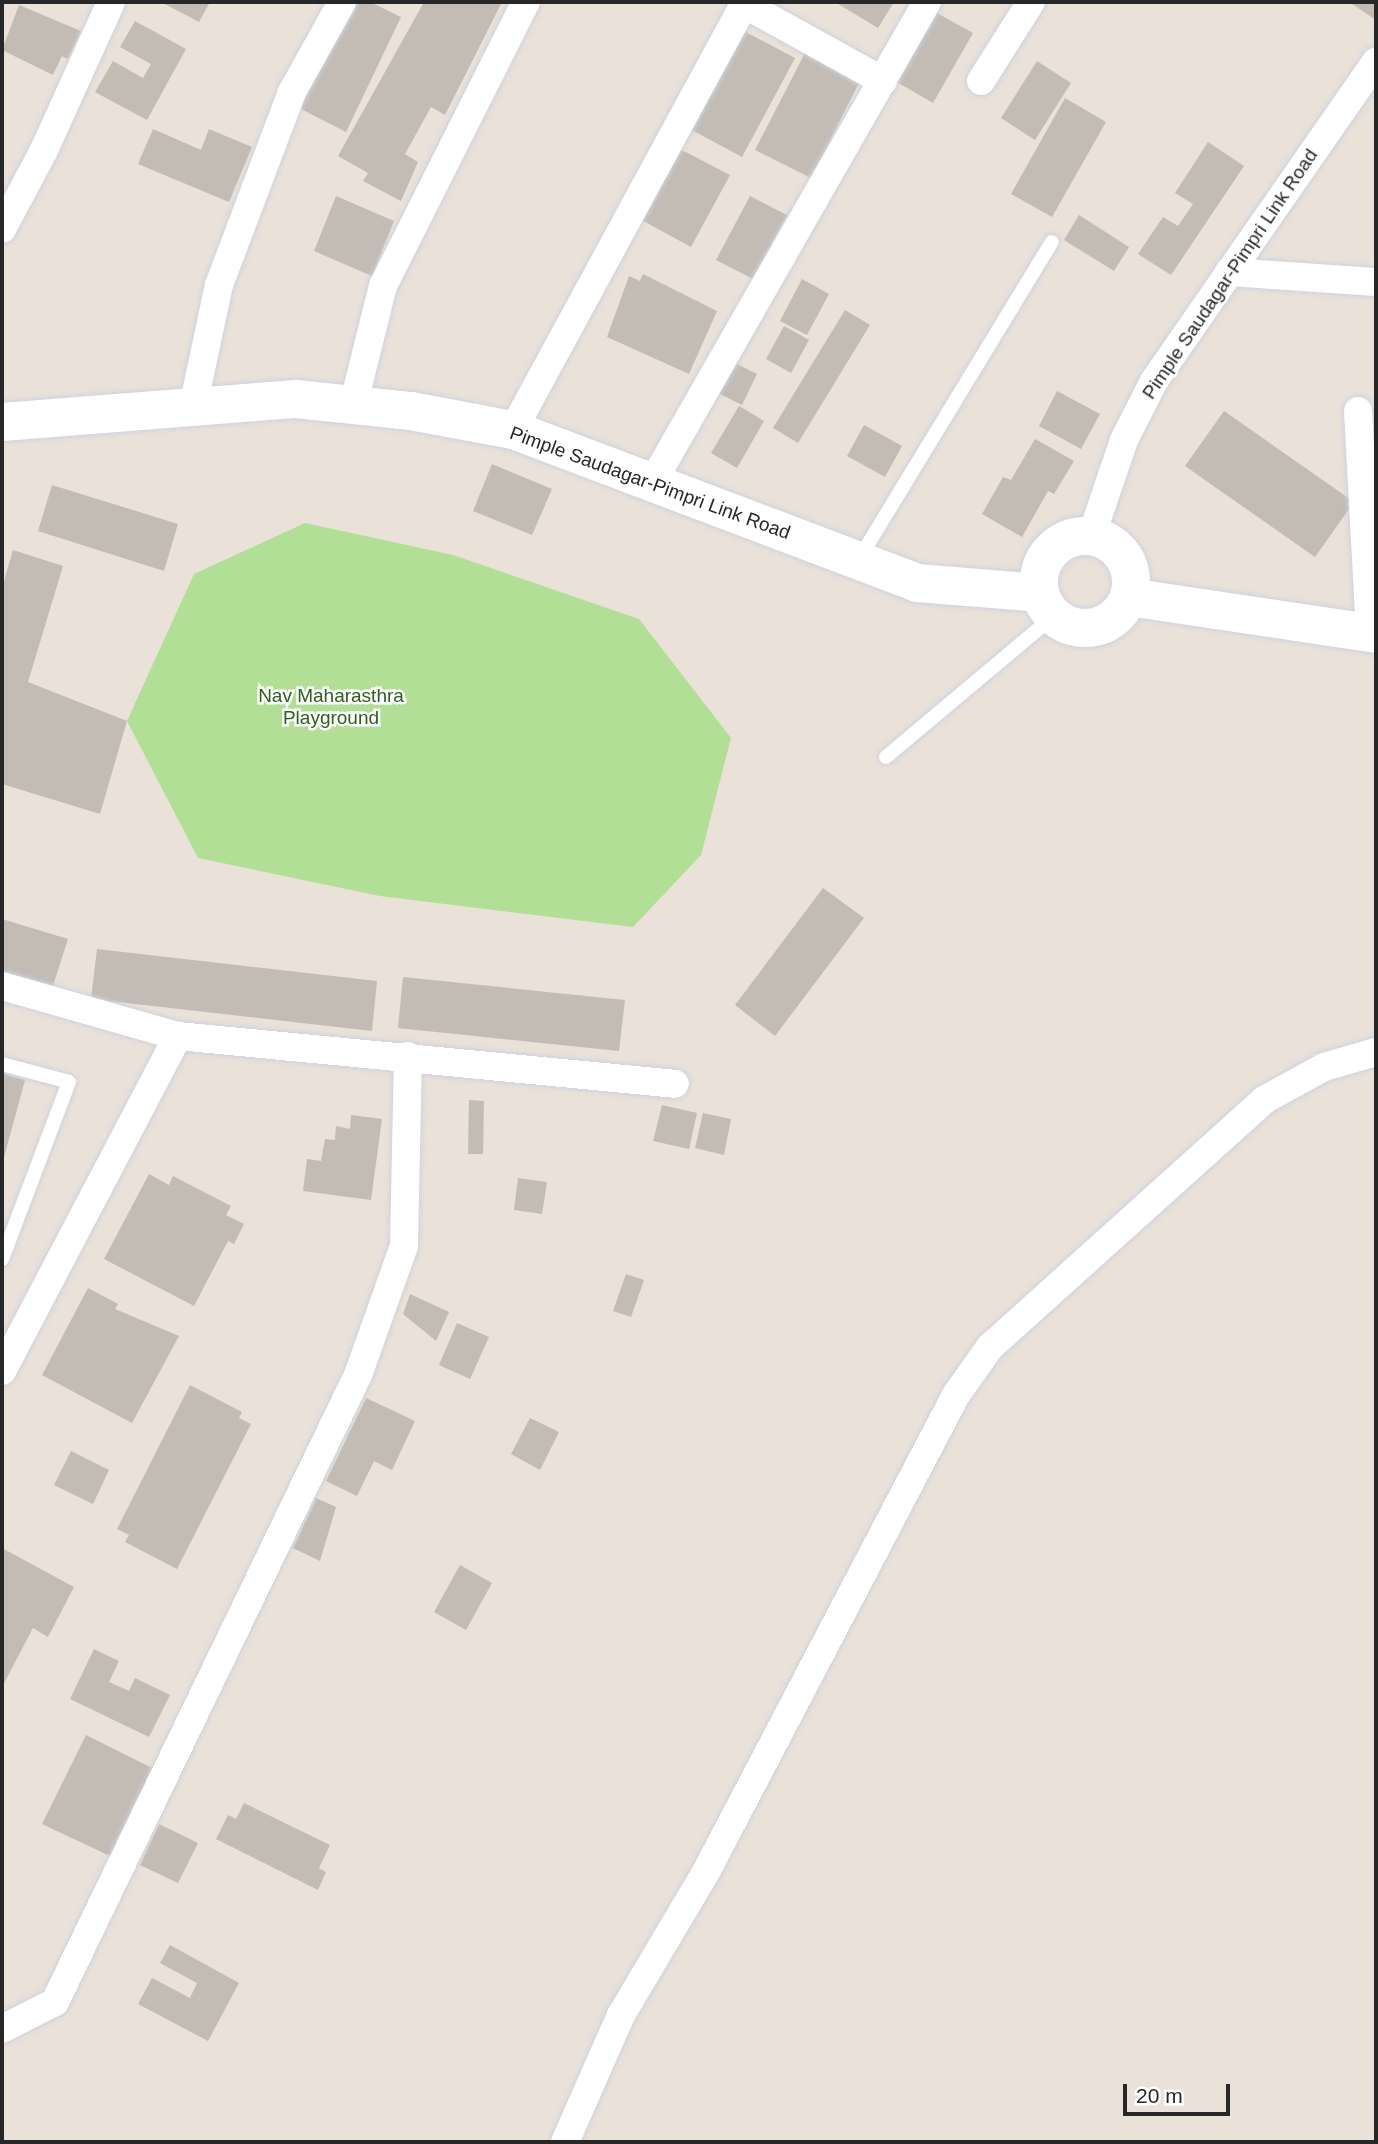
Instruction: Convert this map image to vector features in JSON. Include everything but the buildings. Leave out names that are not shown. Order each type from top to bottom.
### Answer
[{"type":"street","points":[[2,229],[44,150],[111,2]]},
{"type":"street","points":[[192,407],[219,285],[292,92],[342,2]]},
{"type":"street","points":[[354,402],[383,286],[526,2]]},
{"type":"street","points":[[652,483],[927,2]]},
{"type":"street","points":[[981,81],[1031,2]]},
{"type":"street","points":[[513,430],[744,3],[883,81]]},
{"type":"street","name":"Pimple Saudagar-Pimpri Link Road","points":[[1091,537],[1124,440],[1147,393],[1376,61]]},
{"type":"street","points":[[1229,272],[1376,282]]},
{"type":"street","name":"Pimple Saudagar-Pimpri Link Road","points":[[2,422],[296,399],[354,402],[513,430],[917,583],[1047,605]]},
{"type":"street","points":[[1129,597],[1373,634],[1358,411]]},
{"type":"street","points":[[1091,537],[1122,554],[1130,570],[1129,597],[1112,619],[1096,627],[1079,628],[1047,605],[1041,566],[1050,551],[1065,540],[1091,537]]},
{"type":"street","points":[[2,986],[178,1036],[408,1056],[675,1084]]},
{"type":"street","points":[[2,1371],[178,1036]]},
{"type":"street","points":[[565,2142],[621,2015],[707,1870],[956,1395],[990,1347],[1264,1100],[1324,1066],[1376,1052]]},
{"type":"street","points":[[2,2029],[55,2002],[358,1375],[404,1246],[408,1056]]},
{"type":"lane","points":[[858,560],[1052,242]]},
{"type":"lane","points":[[886,757],[1047,605]]},
{"type":"lane","points":[[2,1063],[69,1082],[2,1259]]},
{"type":"green space","name":"Nav Maharasthra Playground","points":[[305,523],[453,555],[639,619],[731,738],[701,855],[633,927],[380,896],[198,858],[127,721],[194,574]]}]
